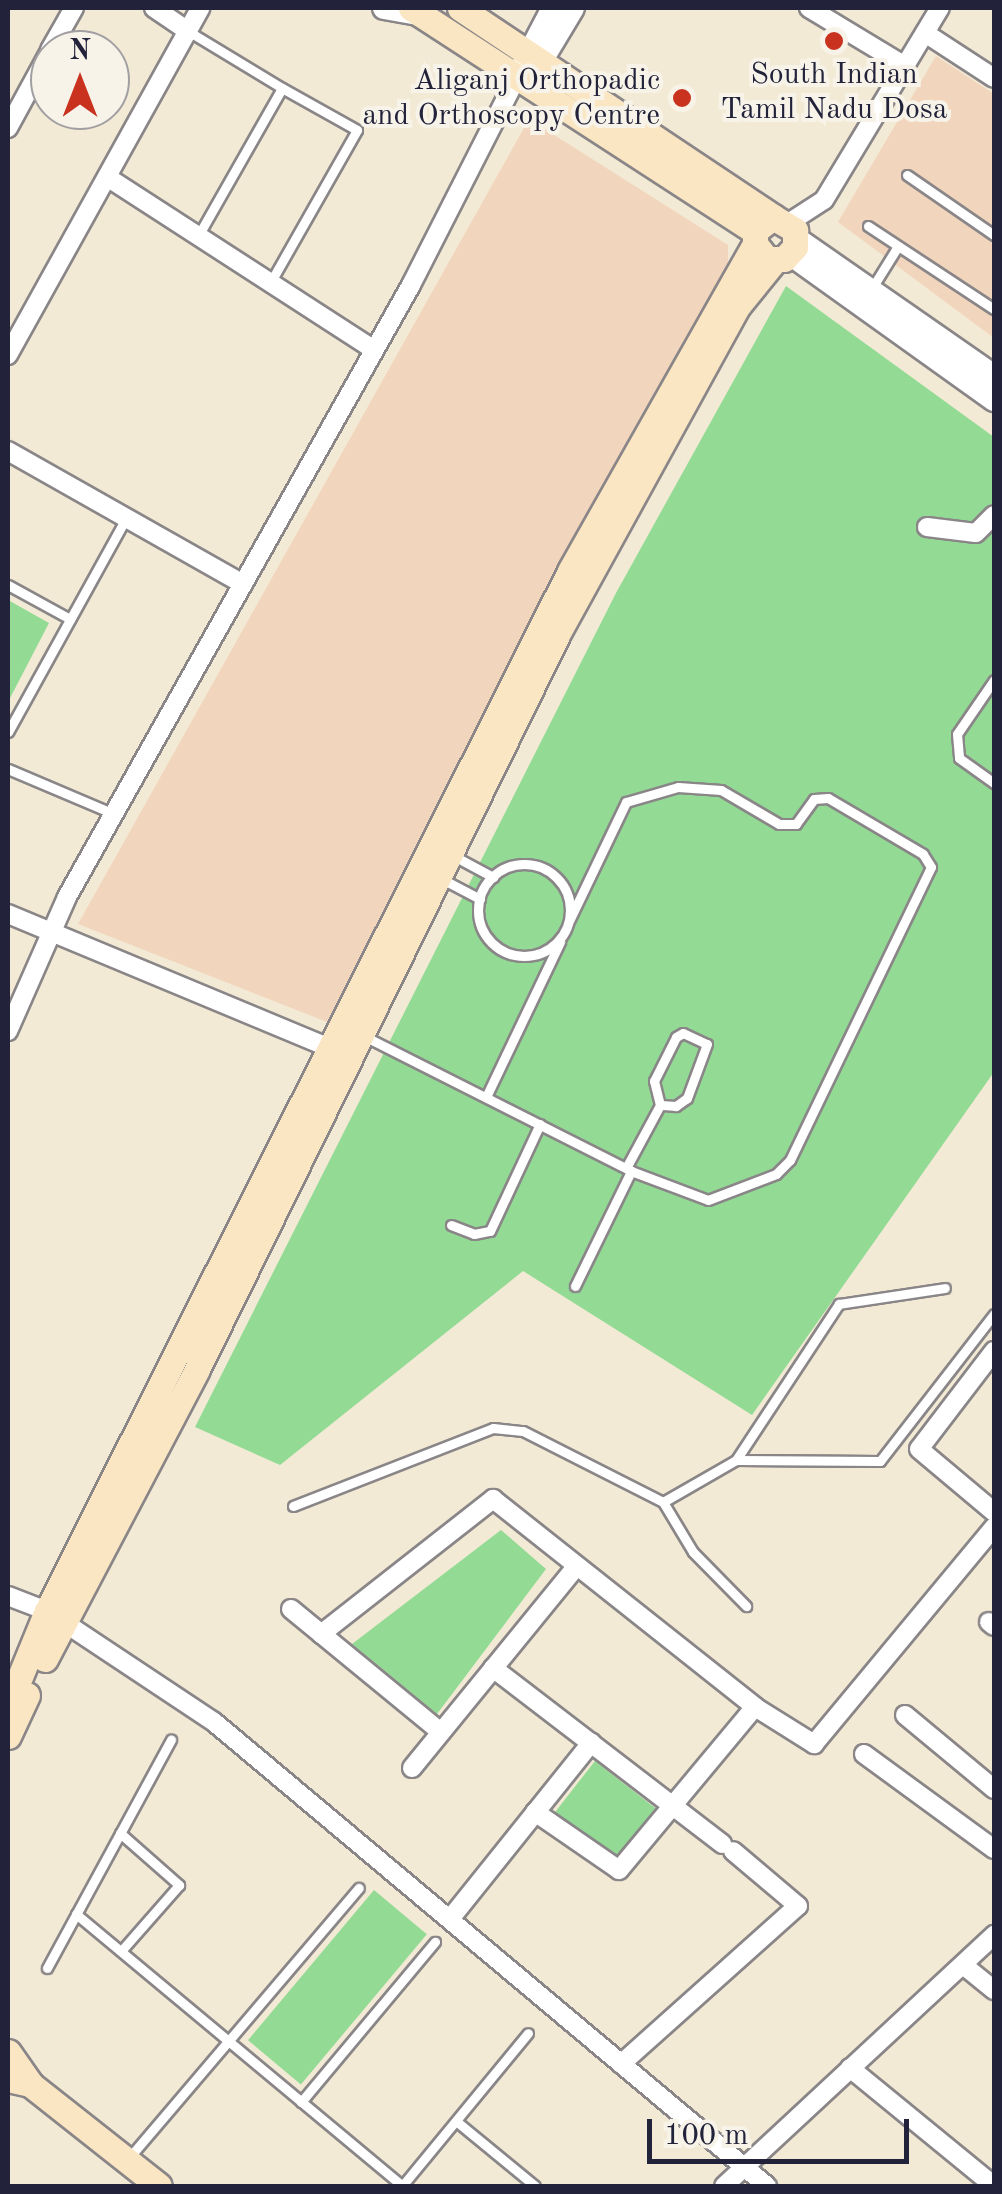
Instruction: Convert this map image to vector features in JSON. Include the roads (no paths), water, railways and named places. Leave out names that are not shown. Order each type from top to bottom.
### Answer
[{"type":"main road","points":[[460,8],[536,54],[776,238]]},
{"type":"main road","points":[[417,11],[776,238]]},
{"type":"main road","points":[[8,1706],[55,1616],[197,1369],[344,1040],[433,859],[776,238]]},
{"type":"main road","points":[[8,1736],[55,1616]]},
{"type":"main road","points":[[8,2052],[19,2082],[159,2186]]},
{"type":"street","points":[[61,30],[74,8]]},
{"type":"street","points":[[154,8],[188,31]]},
{"type":"street","points":[[8,356],[15,325],[106,178],[200,8]]},
{"type":"street","points":[[384,8],[417,11]]},
{"type":"street","points":[[536,54],[554,8]]},
{"type":"street","points":[[8,1030],[52,932],[114,814],[374,350],[518,75],[572,8]]},
{"type":"street","points":[[809,8],[905,66]]},
{"type":"street","points":[[776,238],[824,200],[940,8]]},
{"type":"street","points":[[924,33],[994,78]]},
{"type":"street","points":[[8,128],[30,87]]},
{"type":"street","points":[[106,178],[374,350]]},
{"type":"street","points":[[776,238],[872,288],[951,356],[994,400]]},
{"type":"street","points":[[776,238],[951,356],[994,376]]},
{"type":"street","points":[[8,451],[243,584]]},
{"type":"street","points":[[927,527],[976,533],[994,515]]},
{"type":"street","points":[[8,914],[344,1040]]},
{"type":"street","points":[[993,1356],[919,1449],[994,1512]]},
{"type":"street","points":[[320,1634],[489,1498],[755,1707],[808,1744],[819,1742],[994,1527]]},
{"type":"street","points":[[412,1768],[576,1567]]},
{"type":"street","points":[[8,1596],[55,1616],[214,1722],[767,2186]]},
{"type":"street","points":[[291,1610],[441,1732]]},
{"type":"street","points":[[493,1668],[728,1847],[798,1906],[621,2064]]},
{"type":"street","points":[[535,1812],[614,1871],[676,1808],[755,1707]]},
{"type":"street","points":[[905,1715],[994,1789]]},
{"type":"street","points":[[450,1919],[591,1743]]},
{"type":"street","points":[[864,1754],[994,1849]]},
{"type":"street","points":[[724,2186],[994,1936]]},
{"type":"street","points":[[963,1965],[994,1990]]},
{"type":"street","points":[[850,2068],[994,2186]]},
{"type":"lane","points":[[188,31],[357,130],[270,283]]},
{"type":"lane","points":[[198,236],[282,88]]},
{"type":"lane","points":[[907,175],[994,235]]},
{"type":"lane","points":[[868,226],[994,310]]},
{"type":"lane","points":[[872,288],[898,246]]},
{"type":"lane","points":[[8,732],[126,518]]},
{"type":"lane","points":[[8,585],[70,619]]},
{"type":"lane","points":[[994,680],[956,734],[960,758],[994,782]]},
{"type":"lane","points":[[8,769],[114,814]]},
{"type":"lane","points":[[344,1040],[486,1097],[628,1170],[708,1200],[776,1174],[790,1160],[930,866],[922,854],[828,798],[814,799],[796,824],[779,824],[720,790],[678,787],[626,802],[486,1097]]},
{"type":"lane","points":[[433,859],[494,876]]},
{"type":"lane","points":[[433,859],[480,899]]},
{"type":"lane","points":[[564,934],[540,954],[510,954],[486,937],[480,899],[494,876],[512,866],[540,867],[564,888],[570,918]]},
{"type":"lane","points":[[575,1286],[660,1105],[654,1081],[676,1037],[683,1033],[707,1044],[687,1098],[676,1106],[660,1105]]},
{"type":"lane","points":[[451,1224],[474,1234],[490,1231],[540,1124]]},
{"type":"lane","points":[[663,1502],[736,1460],[838,1304],[945,1288]]},
{"type":"lane","points":[[736,1460],[880,1461],[994,1314]]},
{"type":"lane","points":[[293,1506],[494,1428],[522,1430],[663,1502],[693,1552],[746,1606]]},
{"type":"lane","points":[[47,1968],[171,1740]]},
{"type":"lane","points":[[120,1833],[179,1886],[121,1952]]},
{"type":"lane","points":[[127,2160],[359,1888]]},
{"type":"lane","points":[[76,1914],[402,2186],[528,2032]]},
{"type":"lane","points":[[301,2102],[435,1942]]},
{"type":"lane","points":[[456,2121],[536,2186]]},
{"type":"place","name":"South Indian Tamil Nadu Dosa","points":[[834,41]]},
{"type":"place","name":"Aliganj Orthopadic and Orthoscopy Centre","points":[[682,98]]}]
